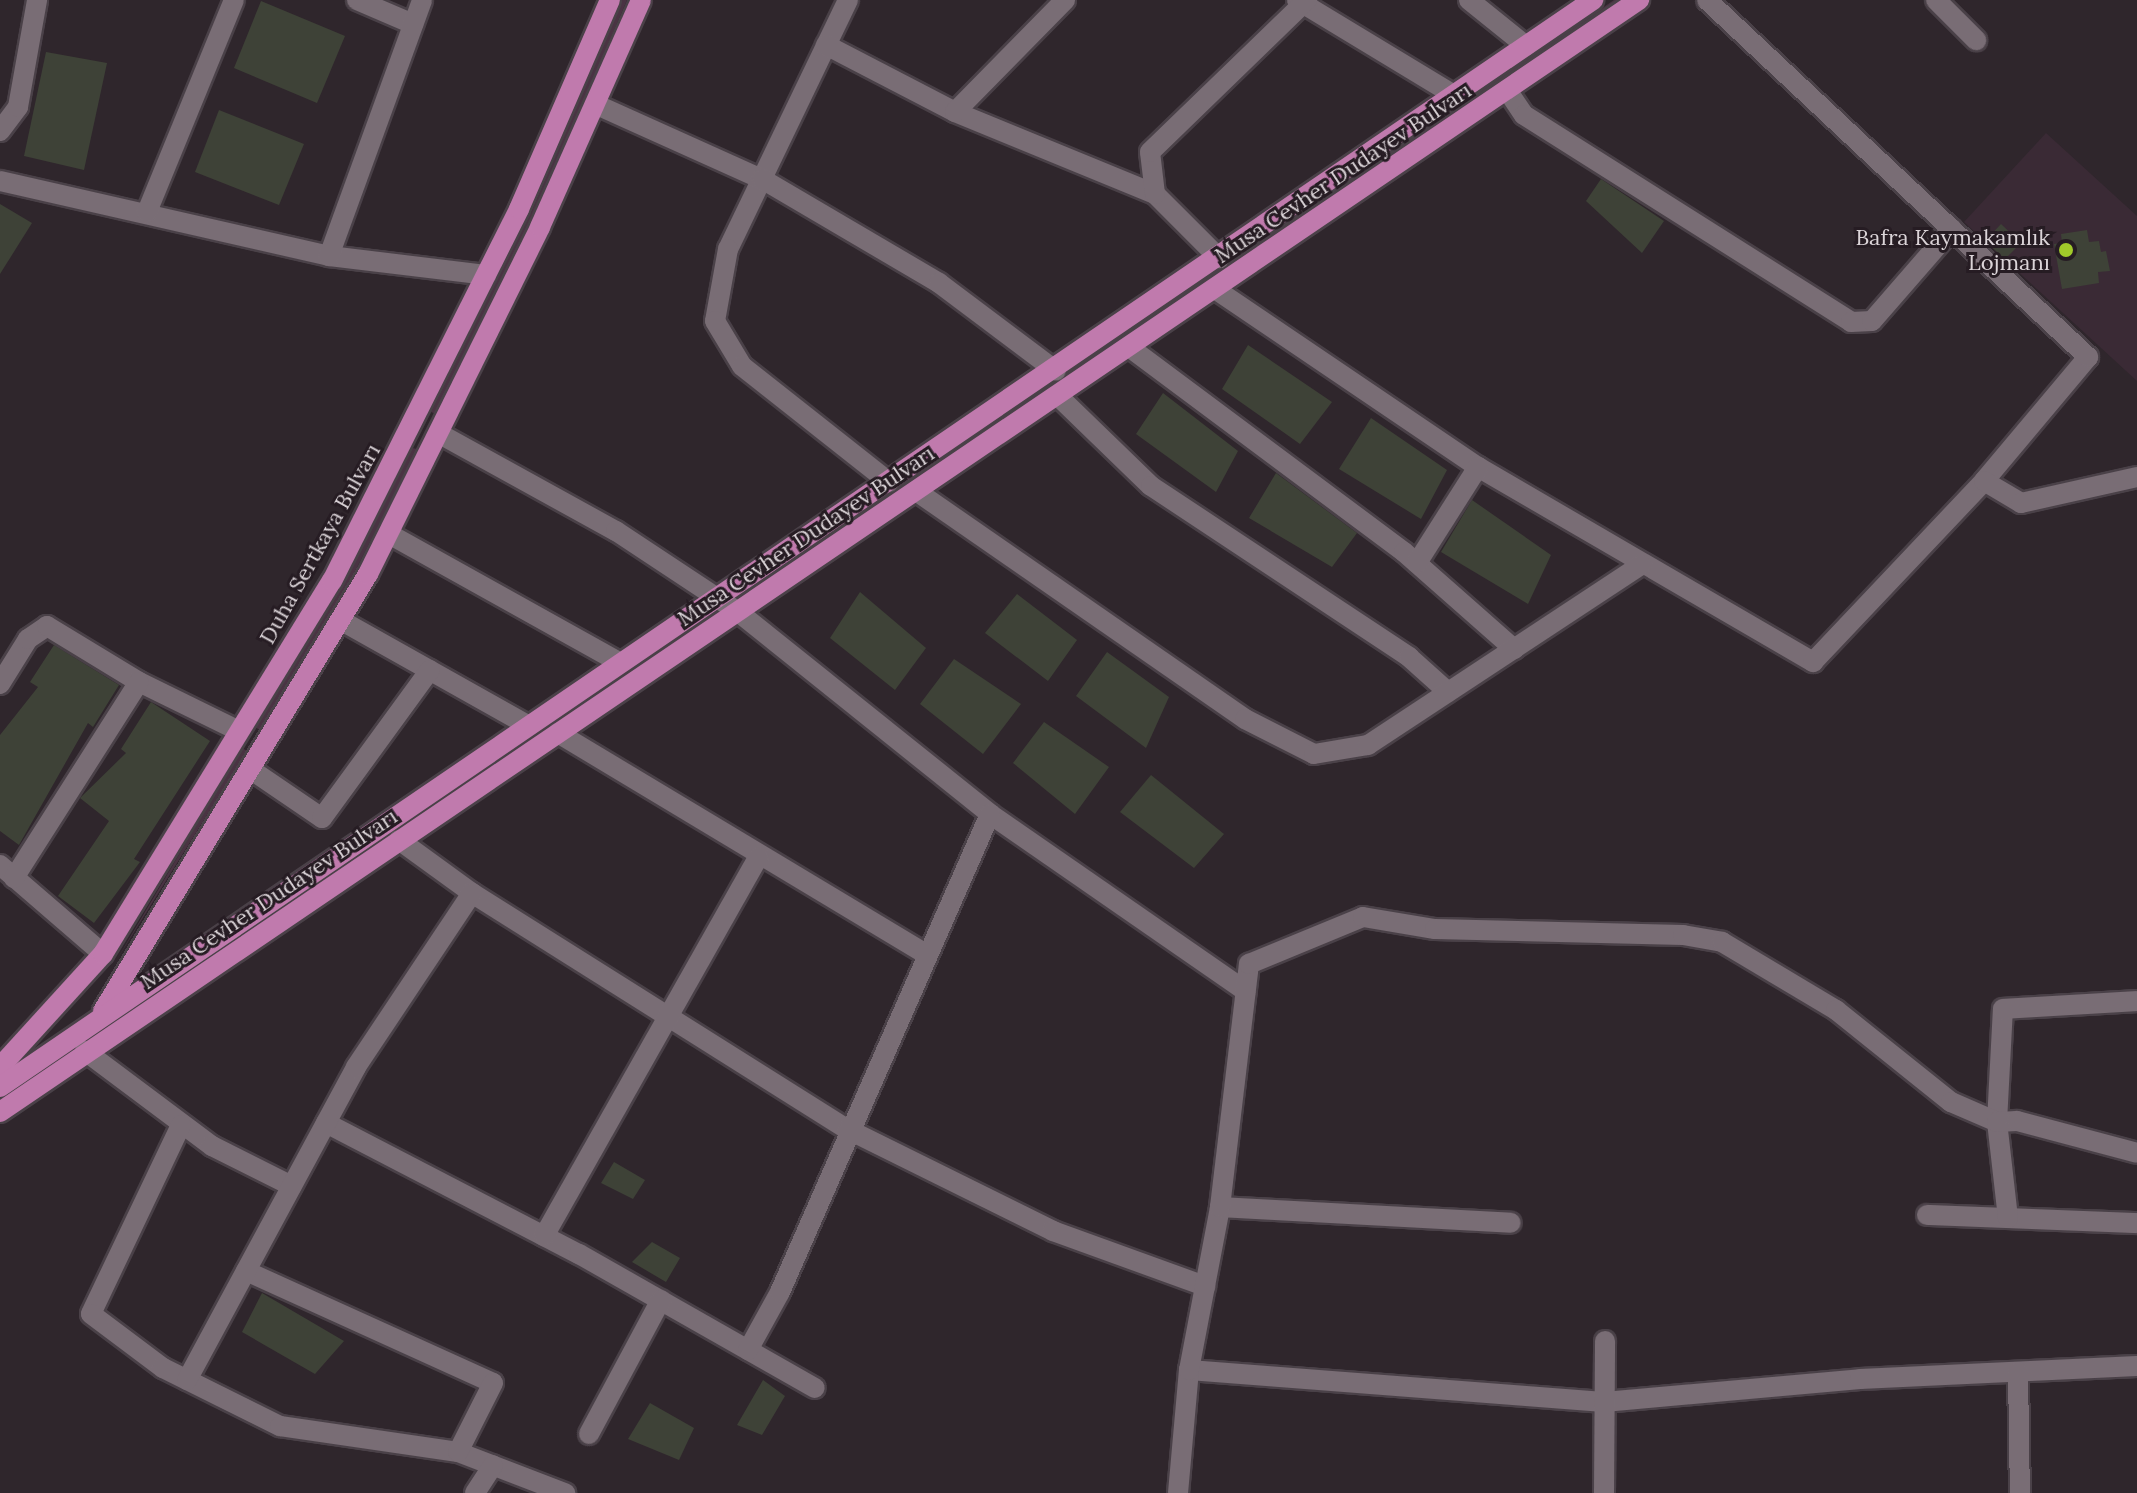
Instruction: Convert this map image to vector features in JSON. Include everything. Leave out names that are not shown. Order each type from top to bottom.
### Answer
[{"type":"main road","name":"Duha Sertkaya Bulvarı","points":[[0,1067],[103,954],[332,581],[486,275],[610,0]]},
{"type":"main road","points":[[85,1051],[99,1017],[342,621],[389,534],[597,105],[641,0]]},
{"type":"main road","name":"Musa Cevher Dudayev Bulvarı","points":[[0,1087],[619,662],[1056,371],[1593,0]]},
{"type":"main road","name":"Musa Cevher Dudayev Bulvarı","points":[[0,1112],[85,1051],[1058,396],[1639,0]]},
{"type":"main road","points":[[412,423],[440,434]]},
{"type":"main road","points":[[239,731],[264,745]]},
{"type":"street","points":[[0,131],[18,107],[37,0]]},
{"type":"street","points":[[147,212],[234,0]]},
{"type":"street","points":[[357,0],[413,24]]},
{"type":"street","points":[[329,256],[422,0]]},
{"type":"street","points":[[848,0],[728,249],[715,321],[742,366],[889,482]]},
{"type":"street","points":[[955,112],[1065,0]]},
{"type":"street","points":[[1469,0],[1526,46]]},
{"type":"street","points":[[1215,289],[1478,467],[1641,565],[1813,662],[1984,481],[2088,357],[1707,0]]},
{"type":"street","points":[[1936,0],[1976,40]]},
{"type":"street","points":[[1155,194],[1150,152],[1302,1],[1454,95]]},
{"type":"street","points":[[826,45],[955,112],[1155,194],[1219,258]]},
{"type":"street","points":[[1507,90],[1524,115],[1851,322],[1872,321],[1952,229]]},
{"type":"street","points":[[597,105],[762,179],[939,283],[1056,371]]},
{"type":"street","points":[[0,181],[147,212],[329,256],[486,275]]},
{"type":"street","points":[[1129,347],[1417,563],[1514,649]]},
{"type":"street","points":[[1058,396],[1151,486],[1409,657],[1448,692]]},
{"type":"street","points":[[440,434],[616,531],[717,597],[990,814],[1246,991]]},
{"type":"street","points":[[1417,563],[1478,467]]},
{"type":"street","points":[[1984,481],[2021,503],[2137,477]]},
{"type":"street","points":[[916,491],[1245,719],[1314,754],[1368,745],[1641,565]]},
{"type":"street","points":[[389,534],[619,662]]},
{"type":"street","points":[[342,621],[527,725]]},
{"type":"street","points":[[0,684],[28,639],[47,626],[139,682],[239,731]]},
{"type":"street","points":[[250,769],[322,818],[430,670]]},
{"type":"street","points":[[103,954],[7,872],[139,682]]},
{"type":"street","points":[[558,733],[758,857],[927,955]]},
{"type":"street","points":[[748,1350],[780,1292],[990,814]]},
{"type":"street","points":[[399,840],[472,893],[673,1016],[849,1130],[1053,1231],[1205,1286]]},
{"type":"street","points":[[544,1236],[673,1016],[758,857]]},
{"type":"street","points":[[187,1380],[326,1123],[472,893]]},
{"type":"street","points":[[1178,1493],[1189,1370],[1220,1207],[1249,964],[1363,917],[1435,929],[1683,935],[1741,951],[1836,1010],[1951,1102],[1997,1122],[2017,1121],[2137,1153]]},
{"type":"street","points":[[2008,1218],[1997,1122],[2003,1009],[2137,1001]]},
{"type":"street","points":[[85,1051],[181,1125],[292,1186]]},
{"type":"street","points":[[326,1123],[544,1236],[815,1388]]},
{"type":"street","points":[[181,1125],[91,1314],[187,1380],[280,1426],[458,1452],[563,1493]]},
{"type":"street","points":[[1220,1207],[1511,1223]]},
{"type":"street","points":[[1927,1215],[2137,1223]]},
{"type":"street","points":[[246,1271],[493,1383],[458,1452]]},
{"type":"street","points":[[589,1434],[661,1300]]},
{"type":"street","points":[[1604,1493],[1605,1341]]},
{"type":"street","points":[[1189,1370],[1604,1402],[1860,1379],[2137,1366]]},
{"type":"street","points":[[2018,1372],[2020,1493]]},
{"type":"street","points":[[475,1493],[493,1465]]},
{"type":"shaded area","points":[[622,0],[627,0],[535,214],[436,414],[431,412],[531,213]]},
{"type":"shaded area","points":[[1614,0],[1623,0],[1242,255]]},
{"type":"shaded area","name":"Bafra Kaymakamlık Lojmanı","points":[[2046,133],[2137,216],[2137,381],[1964,222]]},
{"type":"shaded area","points":[[1037,394],[1040,398],[765,581],[763,577]]},
{"type":"shaded area","points":[[412,448],[417,449],[342,597],[260,730],[255,727],[336,598]]},
{"type":"shaded area","points":[[711,612],[715,617],[113,1021]]},
{"type":"shaded area","points":[[242,748],[247,751],[116,961]]},
{"type":"building","points":[[261,1],[345,36],[317,103],[234,68]]},
{"type":"building","points":[[46,52],[107,63],[84,170],[24,156]]},
{"type":"building","points":[[219,110],[304,144],[279,205],[195,172]]},
{"type":"building","points":[[1601,179],[1664,221],[1642,253],[1586,201]]},
{"type":"building","points":[[0,204],[32,223],[0,274]]},
{"type":"building","points":[[2001,224],[2021,243],[2005,259],[1985,241]]},
{"type":"building","name":"Bafra Kaymakamlık Lojmanı","points":[[2087,230],[2089,242],[2099,241],[2101,252],[2106,251],[2110,271],[2098,272],[2099,283],[2062,289],[2054,244],[2062,243],[2061,234]]},
{"type":"building","points":[[1248,345],[1332,402],[1300,444],[1222,389]]},
{"type":"building","points":[[1163,393],[1238,451],[1216,492],[1136,434]]},
{"type":"building","points":[[1371,418],[1447,470],[1421,519],[1339,469]]},
{"type":"building","points":[[1276,473],[1357,533],[1332,567],[1249,518]]},
{"type":"building","points":[[1472,500],[1551,555],[1528,604],[1441,552]]},
{"type":"building","points":[[860,592],[926,648],[895,690],[830,638]]},
{"type":"building","points":[[1017,594],[1077,640],[1048,681],[985,633]]},
{"type":"building","points":[[54,645],[119,685],[93,727],[88,723],[19,845],[0,831],[0,735],[38,687],[30,682]]},
{"type":"building","points":[[1107,652],[1169,697],[1146,748],[1076,696]]},
{"type":"building","points":[[954,659],[1021,704],[983,754],[920,704]]},
{"type":"building","points":[[151,702],[210,741],[134,859],[140,862],[94,923],[58,896],[109,821],[80,798],[126,753],[121,749]]},
{"type":"building","points":[[1044,722],[1109,767],[1075,814],[1013,763]]},
{"type":"building","points":[[1151,775],[1224,834],[1194,868],[1120,812]]},
{"type":"building","points":[[614,1162],[645,1180],[633,1199],[601,1183]]},
{"type":"building","points":[[652,1242],[680,1258],[666,1282],[632,1262]]},
{"type":"building","points":[[262,1293],[344,1341],[315,1374],[242,1332]]},
{"type":"building","points":[[763,1380],[785,1396],[762,1435],[737,1425]]},
{"type":"building","points":[[650,1403],[694,1428],[679,1460],[628,1439]]},
{"type":"place","name":"Bafra Kaymakamlık Lojmanı","points":[[2066,250]]}]
